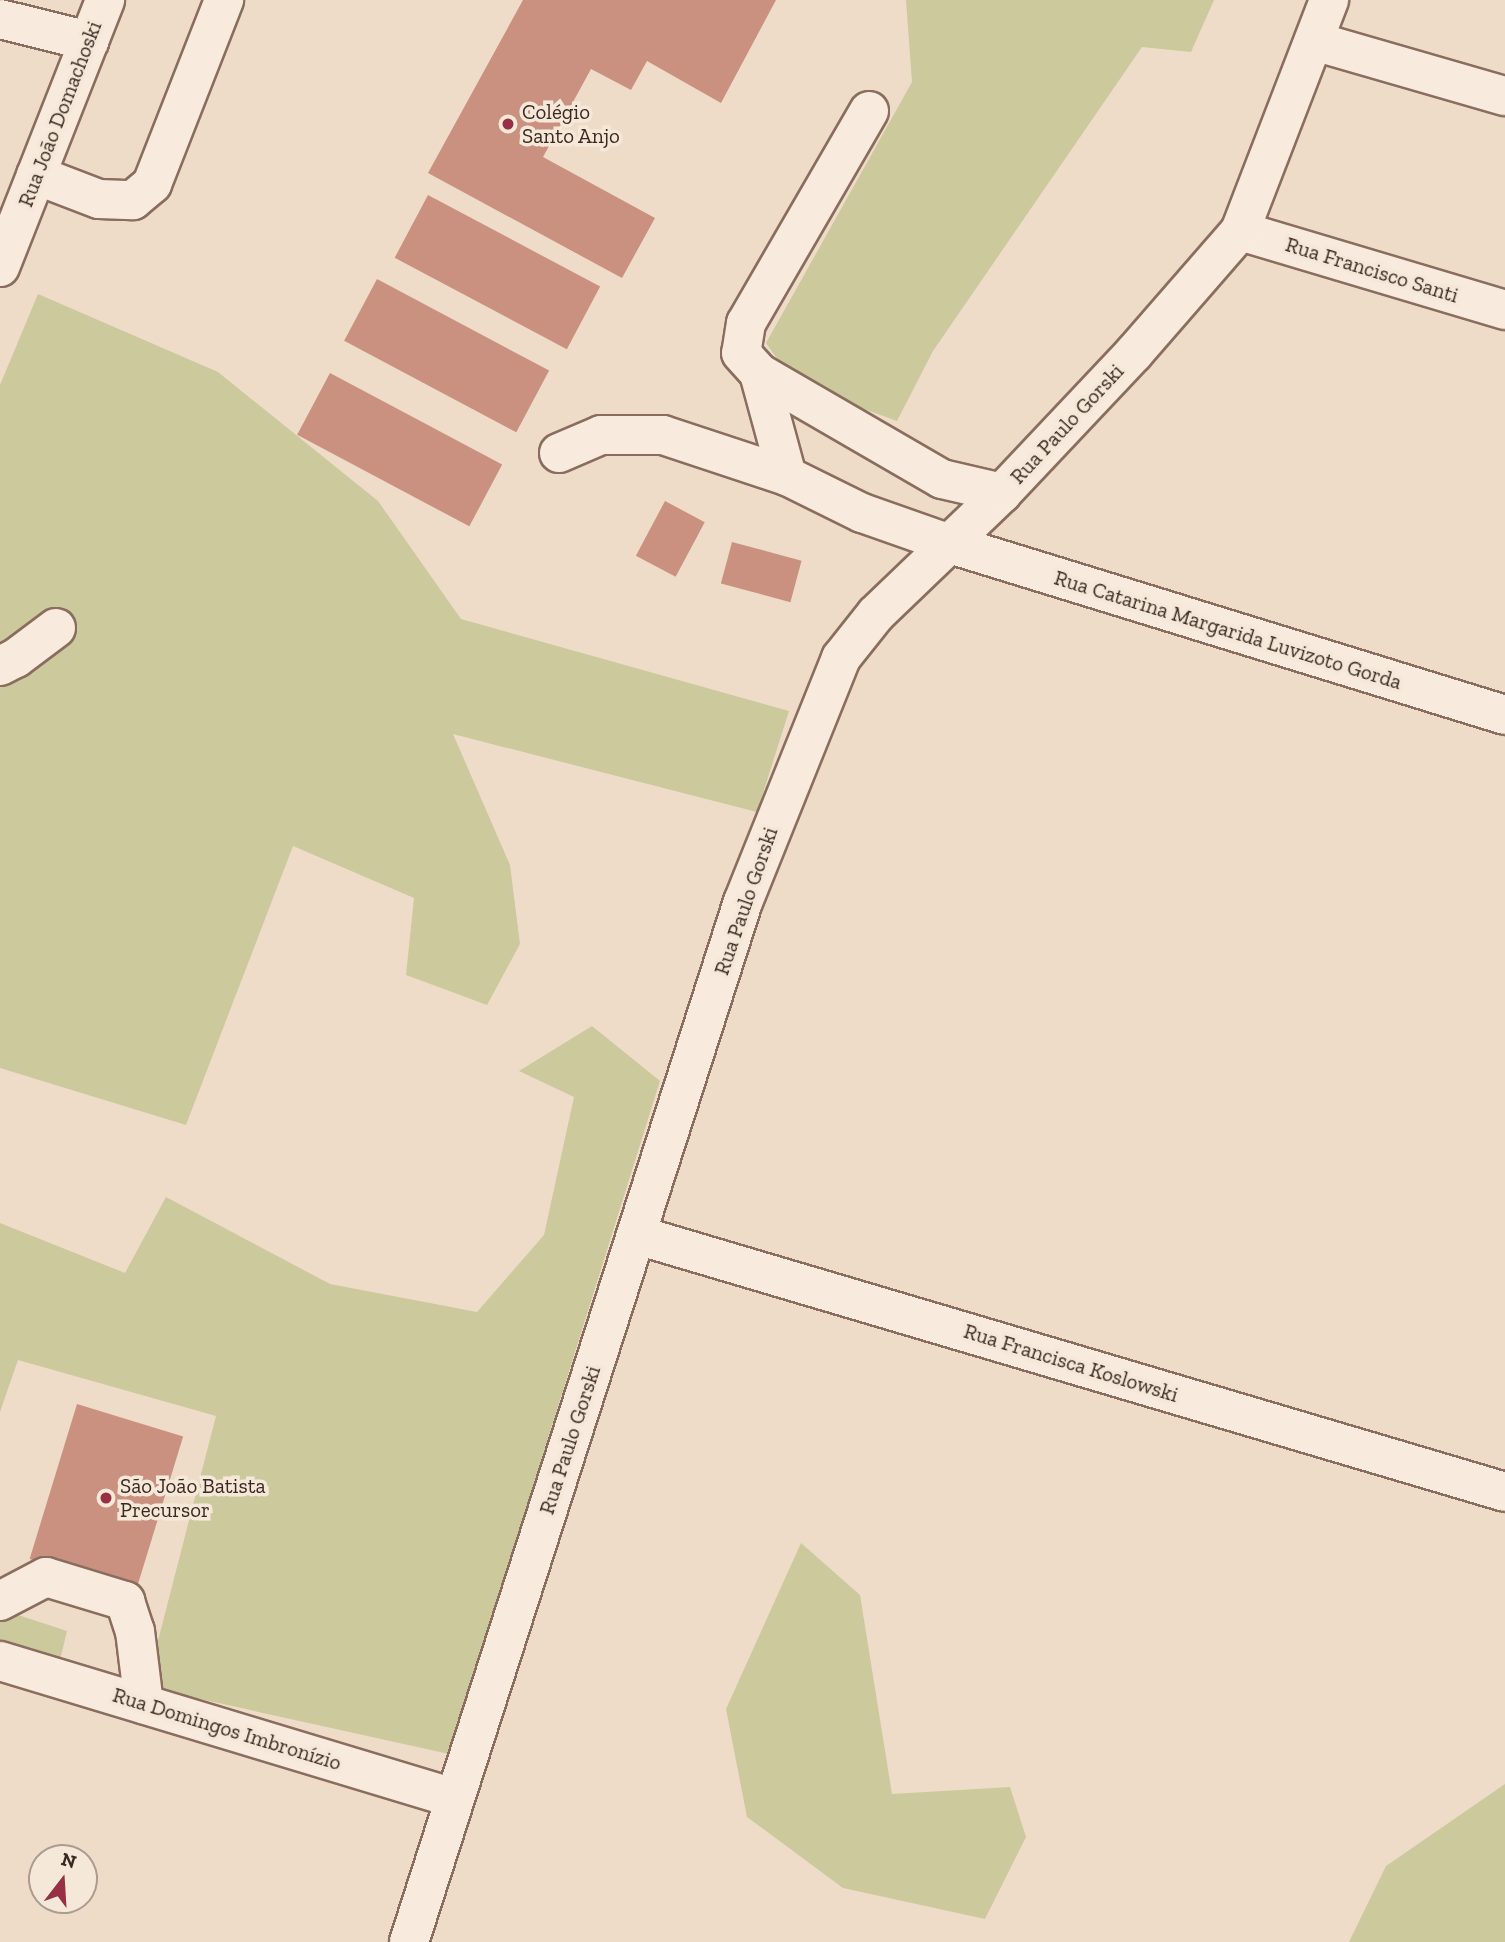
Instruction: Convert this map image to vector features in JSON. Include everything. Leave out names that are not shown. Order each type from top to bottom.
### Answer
[{"type":"street","name":"Rua João Domachoski","points":[[0,267],[105,0]]},
{"type":"street","points":[[36,175],[99,199],[133,200],[152,184],[224,0]]},
{"type":"street","name":"Rua Paulo Gorski","points":[[409,1942],[743,902],[824,694],[841,658],[857,634],[1002,492],[1134,353],[1240,231],[1328,0]]},
{"type":"street","points":[[0,19],[89,41]]},
{"type":"street","points":[[1314,41],[1505,96]]},
{"type":"street","points":[[869,111],[746,323],[741,353],[759,373],[942,479],[1002,492]]},
{"type":"street","name":"Rua Francisco Santi","points":[[1240,231],[1505,310]]},
{"type":"street","points":[[759,373],[787,476]]},
{"type":"street","name":"Rua Catarina Margarida Luvizoto Gorda","points":[[559,453],[601,435],[663,435],[787,476],[862,513],[950,544],[1505,715]]},
{"type":"street","points":[[0,666],[16,658],[56,628]]},
{"type":"street","name":"Rua Francisca Koslowski","points":[[637,1235],[1505,1492]]},
{"type":"street","points":[[0,1601],[46,1577],[125,1601],[135,1631],[144,1704]]},
{"type":"street","name":"Rua Domingos Imbronízio","points":[[0,1661],[454,1798]]},
{"type":"shaded area","points":[[906,0],[1214,0],[1191,52],[1142,47],[933,351],[897,421],[795,384],[766,343],[912,82]]},
{"type":"shaded area","points":[[38,294],[218,372],[378,501],[461,619],[789,711],[757,812],[453,734],[510,865],[520,944],[487,1005],[406,975],[414,898],[293,846],[186,1125],[0,1068],[0,385]]},
{"type":"shaded area","points":[[592,1026],[660,1081],[449,1754],[146,1687],[216,1416],[18,1360],[0,1412],[0,1223],[125,1273],[166,1197],[330,1284],[477,1312],[544,1235],[574,1097],[519,1071]]},
{"type":"shaded area","points":[[801,1543],[860,1595],[892,1794],[1010,1787],[1026,1837],[985,1919],[843,1888],[747,1817],[726,1709]]},
{"type":"shaded area","points":[[9,1612],[67,1631],[60,1660],[0,1642],[0,1616]]},
{"type":"shaded area","points":[[1505,1784],[1505,1942],[1349,1942],[1386,1866]]},
{"type":"building","name":"Colégio Santo Anjo","points":[[523,0],[776,0],[721,103],[647,61],[631,90],[591,69],[543,157],[655,218],[622,278],[428,173]]},
{"type":"building","points":[[428,195],[600,287],[567,349],[395,258]]},
{"type":"building","points":[[377,279],[549,371],[516,432],[344,341]]},
{"type":"building","points":[[330,373],[502,465],[469,526],[297,435]]},
{"type":"building","points":[[665,501],[705,522],[676,577],[636,556]]},
{"type":"building","points":[[732,542],[802,561],[790,602],[721,584]]},
{"type":"building","name":"São João Batista Precursor","points":[[77,1404],[183,1436],[136,1591],[30,1559]]},
{"type":"place","name":"Colégio Santo Anjo","points":[[508,124]]},
{"type":"place","name":"São João Batista Precursor","points":[[106,1498]]}]
